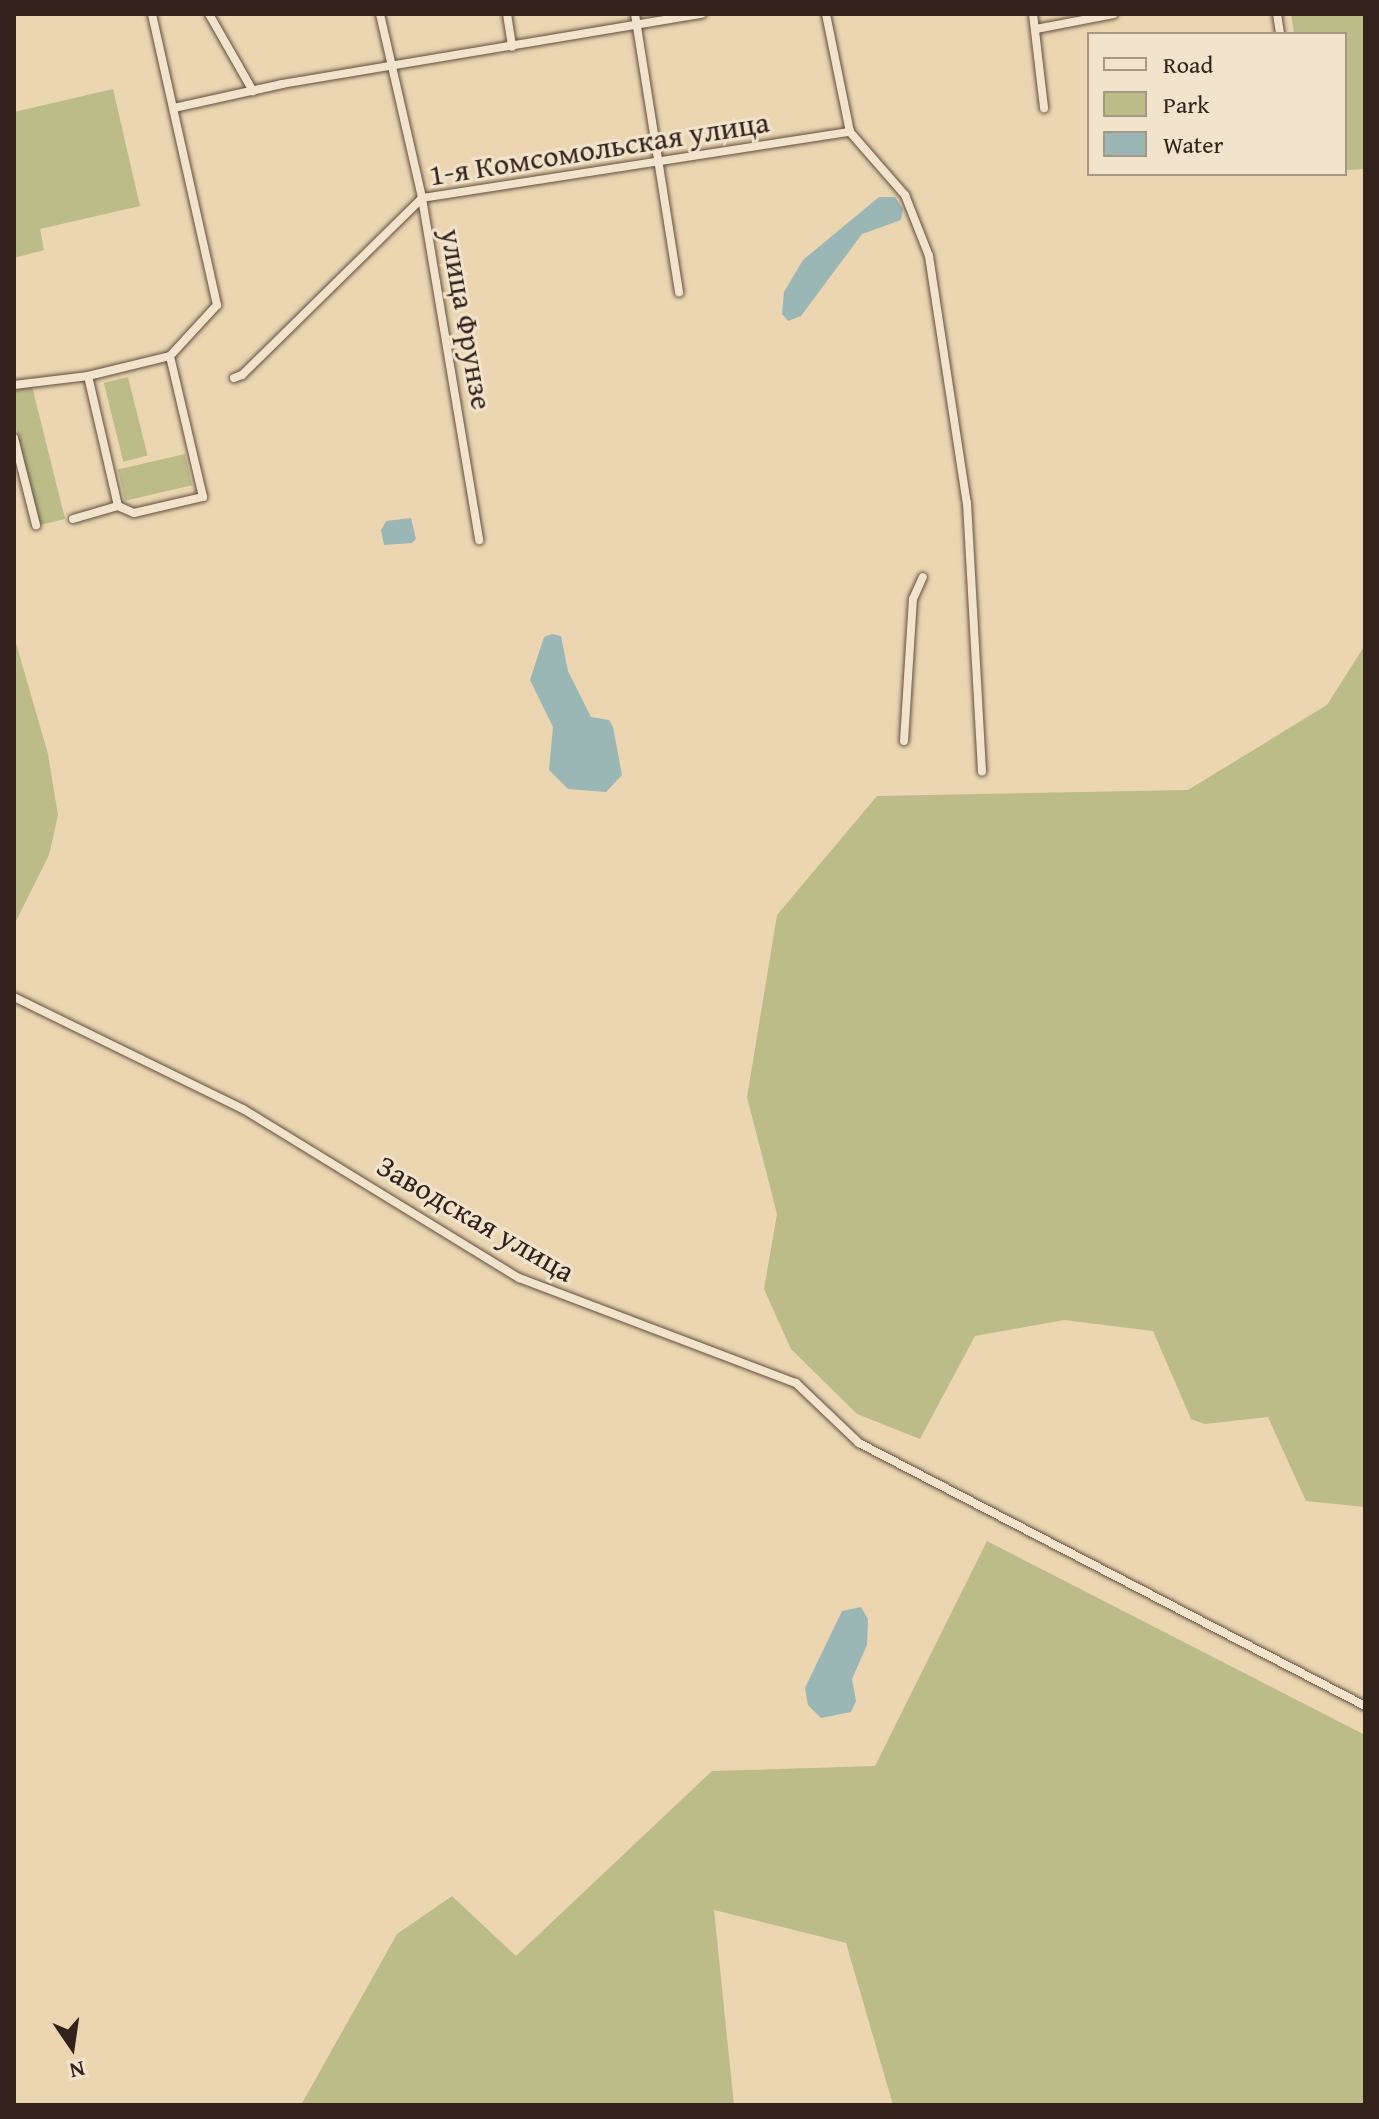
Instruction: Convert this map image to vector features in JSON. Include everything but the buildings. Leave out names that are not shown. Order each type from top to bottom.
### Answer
[{"type":"street","points":[[14,385],[88,376],[170,356],[217,305],[152,14]]},
{"type":"street","points":[[209,14],[253,91]]},
{"type":"street","name":"улица Фрунзе","points":[[380,14],[422,198],[479,540]]},
{"type":"street","points":[[507,14],[512,47]]},
{"type":"street","points":[[635,14],[679,293]]},
{"type":"street","points":[[174,108],[253,91],[393,70],[702,14]]},
{"type":"street","points":[[826,14],[850,132],[916,213],[932,270],[967,503],[982,772]]},
{"type":"street","points":[[1033,14],[1044,108]]},
{"type":"street","points":[[1036,29],[1114,14]]},
{"type":"street","name":"1-я Комсомольская улица","points":[[234,378],[263,355],[422,198],[850,132]]},
{"type":"street","points":[[73,519],[118,506],[134,513],[203,497],[170,356]]},
{"type":"street","points":[[88,376],[118,506]]},
{"type":"street","points":[[14,438],[36,525]]},
{"type":"street","points":[[904,741],[913,599],[923,577]]},
{"type":"street","name":"Заводская улица","points":[[14,997],[243,1109],[519,1278],[796,1383],[848,1436],[1365,1706]]},
{"type":"green space","points":[[1291,14],[1365,14],[1365,169],[1347,170],[1347,32],[1294,32]]},
{"type":"green space","points":[[113,89],[140,206],[40,229],[44,250],[14,258],[14,112]]},
{"type":"green space","points":[[128,377],[148,456],[123,462],[104,383]]},
{"type":"green space","points":[[32,386],[65,519],[40,525],[14,420],[14,390]]},
{"type":"green space","points":[[185,454],[192,485],[125,501],[118,470]]},
{"type":"green space","points":[[14,636],[48,754],[58,815],[49,855],[14,925]]},
{"type":"green space","points":[[1365,645],[1365,1507],[1306,1501],[1268,1417],[1205,1424],[1191,1419],[1153,1331],[1064,1320],[975,1336],[920,1439],[857,1414],[791,1349],[764,1289],[777,1214],[747,1097],[777,915],[877,796],[1188,790],[1327,705]]},
{"type":"green space","points":[[987,1541],[1365,1735],[1365,2105],[893,2105],[846,1943],[714,1910],[734,2105],[301,2105],[397,1934],[452,1896],[516,1956],[712,1771],[875,1766]]},
{"type":"water","points":[[879,197],[895,197],[903,209],[901,220],[862,234],[801,316],[788,321],[782,314],[784,292],[803,260]]},
{"type":"water","points":[[411,518],[416,539],[412,543],[384,545],[381,530],[386,521]]},
{"type":"water","points":[[552,634],[561,636],[568,671],[591,717],[609,720],[613,727],[622,775],[606,792],[568,789],[549,770],[553,727],[530,680],[544,637]]},
{"type":"water","points":[[861,1607],[868,1619],[867,1645],[852,1679],[856,1701],[851,1712],[821,1718],[808,1705],[805,1688],[842,1611]]}]
